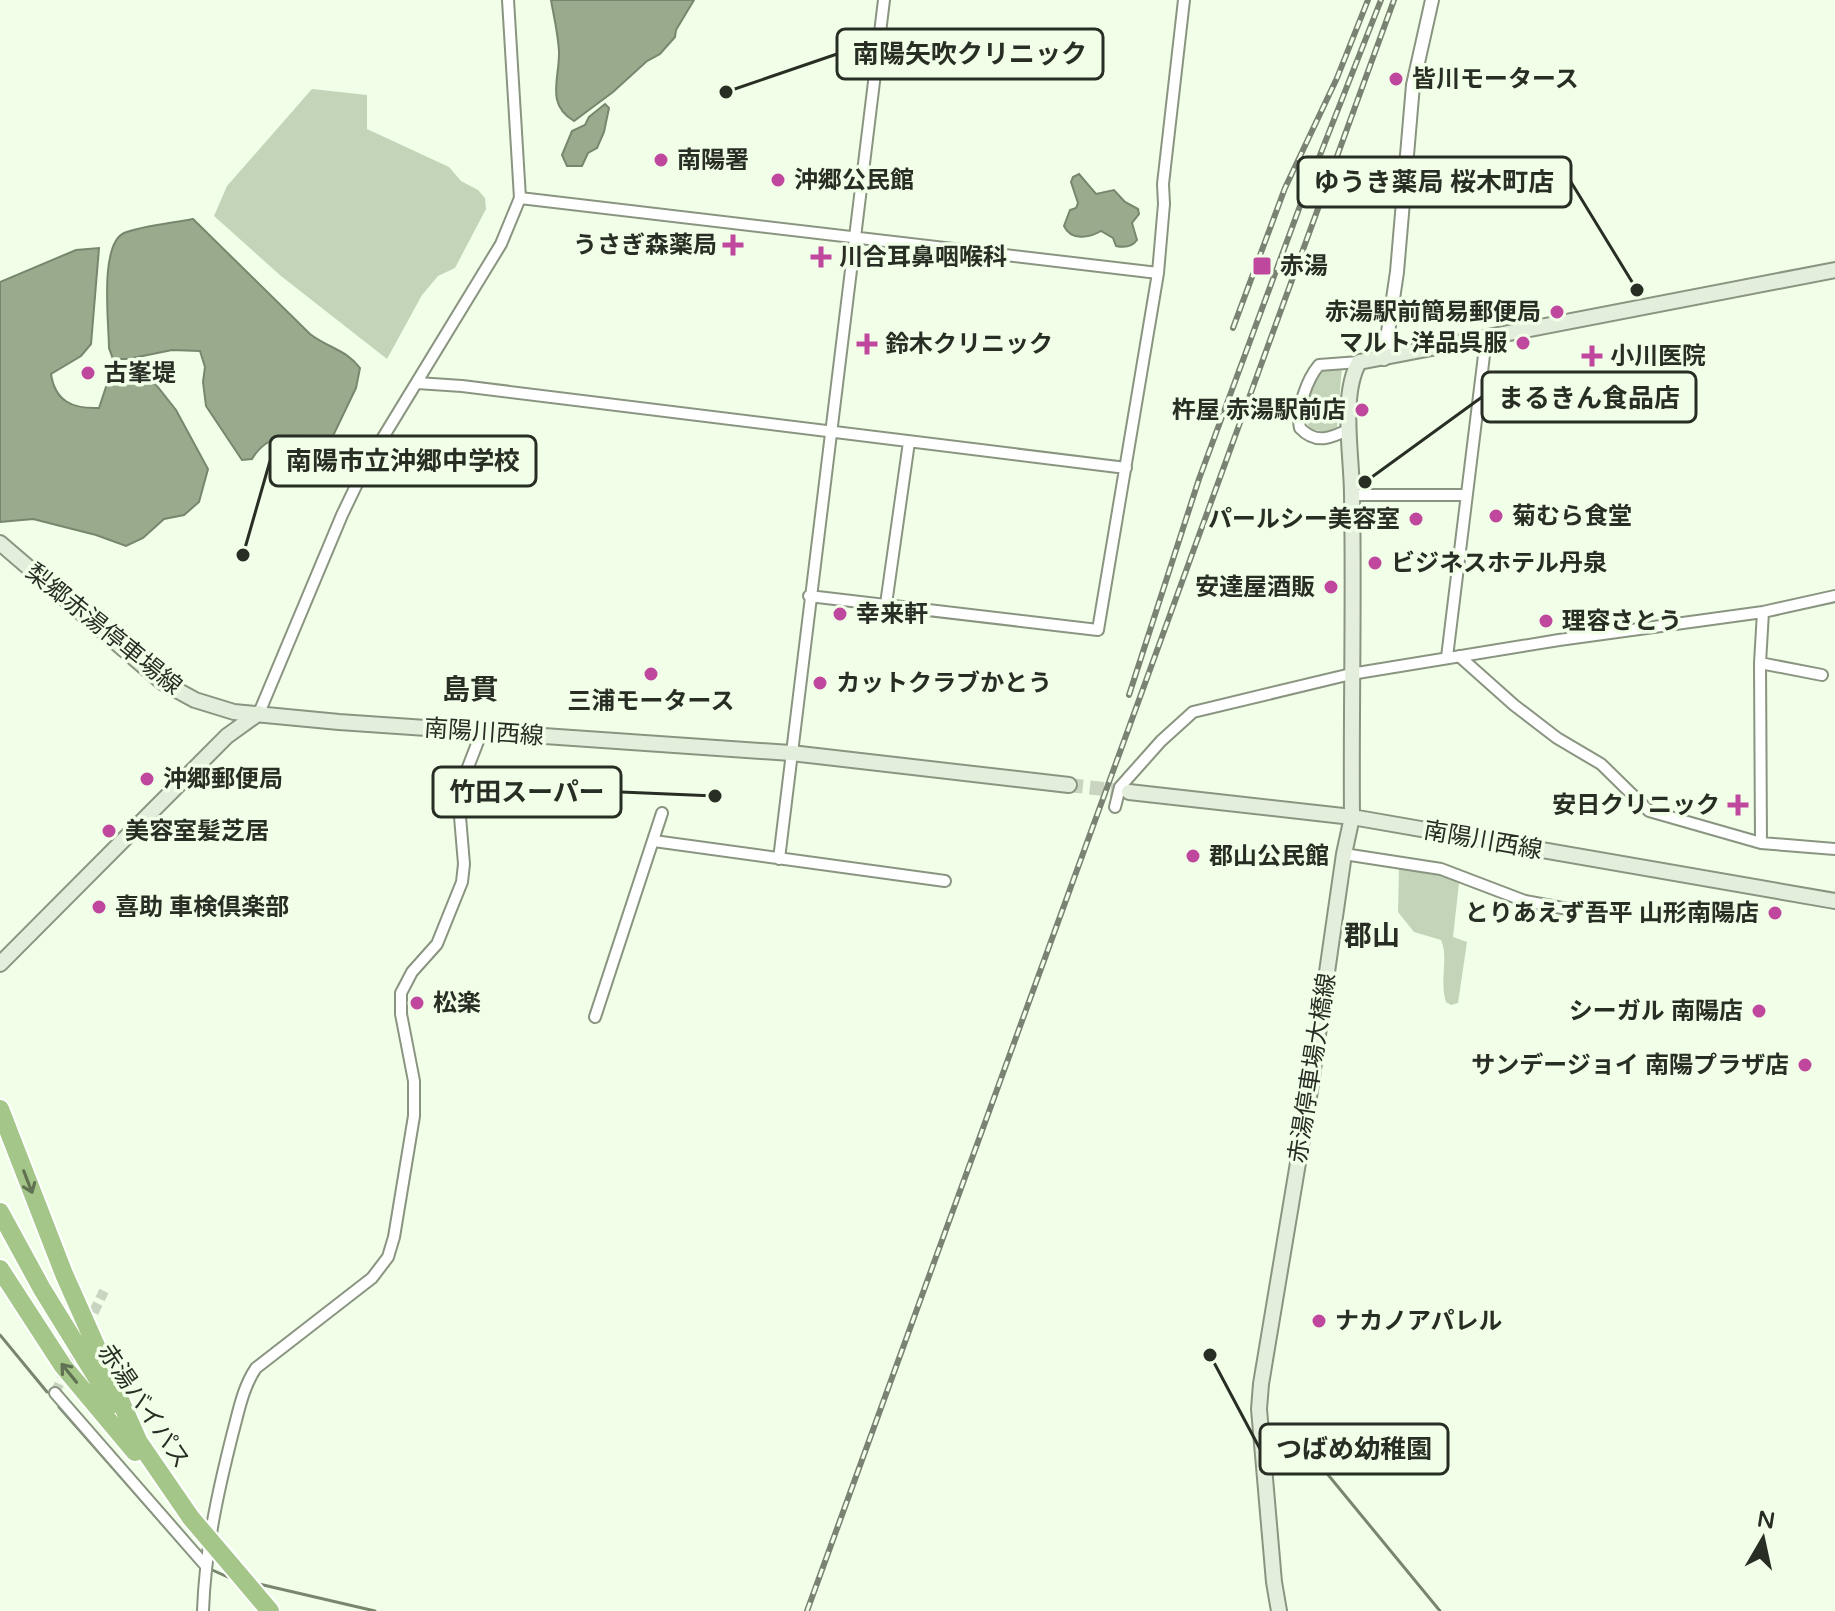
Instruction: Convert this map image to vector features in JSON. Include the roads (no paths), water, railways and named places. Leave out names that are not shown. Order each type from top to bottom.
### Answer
[{"type":"highway","points":[[0,1109],[64,1274],[140,1445]]},
{"type":"highway","name":"赤湯バイパス","points":[[0,1212],[42,1289],[140,1445],[191,1518],[270,1611]]},
{"type":"highway","points":[[0,1269],[63,1366],[191,1518]]},
{"type":"main road","points":[[1359,362],[1835,270]]},
{"type":"main road","name":"赤湯停車場大橋線","points":[[1279,1611],[1261,1443],[1261,1384],[1352,817],[1349,393],[1359,362]]},
{"type":"main road","name":"梨郷赤湯停車場線","points":[[0,543],[162,682],[195,700],[234,712],[259,713]]},
{"type":"main road","points":[[0,964],[227,736],[259,713]]},
{"type":"main road","name":"南陽川西線","points":[[259,713],[339,722],[791,753],[1069,785]]},
{"type":"main road","name":"南陽川西線","points":[[1129,792],[1352,817],[1835,901]]},
{"type":"street","points":[[259,713],[365,467],[501,244],[520,198],[508,0]]},
{"type":"street","points":[[779,859],[884,0]]},
{"type":"street","points":[[809,596],[1098,630],[1158,273],[1163,184],[1184,0]]},
{"type":"street","points":[[1384,359],[1397,272],[1413,85],[1432,0]]},
{"type":"street","points":[[520,198],[1158,273]]},
{"type":"street","points":[[1447,657],[1486,339]]},
{"type":"street","points":[[1350,429],[1328,439],[1314,438],[1300,428],[1299,415],[1312,374],[1319,365],[1359,362]]},
{"type":"street","points":[[417,383],[1126,468]]},
{"type":"street","points":[[886,604],[909,442]]},
{"type":"street","points":[[1352,495],[1466,495]]},
{"type":"street","points":[[1115,807],[1120,787],[1161,741],[1193,712],[1351,674],[1447,657],[1763,612],[1835,596]]},
{"type":"street","points":[[1761,843],[1760,663],[1763,612]]},
{"type":"street","points":[[1459,656],[1557,738],[1601,764],[1649,811],[1761,843],[1835,849]]},
{"type":"street","points":[[1760,663],[1822,675]]},
{"type":"street","points":[[203,1611],[205,1565],[224,1469],[247,1381],[256,1368],[372,1278],[388,1257],[414,1116],[414,1081],[401,1014],[401,993],[412,972],[437,944],[459,890],[464,864],[458,793],[482,731]]},
{"type":"street","points":[[595,1017],[662,813]]},
{"type":"street","points":[[654,841],[945,881]]},
{"type":"street","points":[[1344,854],[1441,869],[1525,901],[1573,910]]},
{"type":"street","points":[[55,1393],[205,1565]]},
{"type":"waterway","points":[[0,1335],[47,1392]]},
{"type":"waterway","points":[[59,1407],[179,1543]]},
{"type":"waterway","points":[[1297,1437],[1440,1611]]},
{"type":"waterway","points":[[210,1569],[230,1578]]},
{"type":"waterway","points":[[259,1584],[375,1611]]},
{"type":"tunnel","points":[[1069,785],[1129,792]]},
{"type":"tunnel","points":[[87,1326],[104,1291]]},
{"type":"tunnel","points":[[55,1393],[78,1344]]},
{"type":"railway","points":[[1233,328],[1285,188],[1337,78],[1368,0]]},
{"type":"railway","points":[[1129,695],[1199,479],[1300,206],[1381,0]]},
{"type":"railway","points":[[807,1611],[1394,0]]},
{"type":"place","name":"皆川モータース","points":[[1396,79]]},
{"type":"place","name":"南陽矢吹クリニック","points":[[726,92]]},
{"type":"place","name":"南陽署","points":[[661,160]]},
{"type":"place","name":"沖郷公民館","points":[[778,180]]},
{"type":"place","name":"うさぎ森薬局","points":[[733,245]]},
{"type":"place","name":"川合耳鼻咽喉科","points":[[821,257]]},
{"type":"place","name":"赤湯","points":[[1262,266]]},
{"type":"place","name":"ゆうき薬局 桜木町店","points":[[1637,290]]},
{"type":"place","name":"赤湯駅前簡易郵便局","points":[[1557,312]]},
{"type":"place","name":"マルト洋品呉服","points":[[1523,343]]},
{"type":"place","name":"鈴木クリニック","points":[[867,344]]},
{"type":"place","name":"小川医院","points":[[1592,356]]},
{"type":"place","name":"古峯堤","points":[[88,373]]},
{"type":"place","name":"杵屋 赤湯駅前店","points":[[1362,410]]},
{"type":"place","name":"まるきん食品店","points":[[1365,482]]},
{"type":"place","name":"菊むら食堂","points":[[1496,516]]},
{"type":"place","name":"パールシー美容室","points":[[1416,519]]},
{"type":"place","name":"南陽市立沖郷中学校","points":[[243,555]]},
{"type":"place","name":"ビジネスホテル丹泉","points":[[1375,563]]},
{"type":"place","name":"安達屋酒販","points":[[1331,587]]},
{"type":"place","name":"幸来軒","points":[[840,614]]},
{"type":"place","name":"理容さとう","points":[[1546,621]]},
{"type":"place","name":"三浦モータース","points":[[651,674]]},
{"type":"place","name":"カットクラブかとう","points":[[820,683]]},
{"type":"place","name":"沖郷郵便局","points":[[147,779]]},
{"type":"place","name":"竹田スーパー","points":[[715,796]]},
{"type":"place","name":"安日クリニック","points":[[1738,805]]},
{"type":"place","name":"美容室髪芝居","points":[[109,831]]},
{"type":"place","name":"郡山公民館","points":[[1193,856]]},
{"type":"place","name":"喜助 車検倶楽部","points":[[99,907]]},
{"type":"place","name":"とりあえず吾平 山形南陽店","points":[[1775,913]]},
{"type":"place","name":"松楽","points":[[417,1003]]},
{"type":"place","name":"シーガル 南陽店","points":[[1759,1011]]},
{"type":"place","name":"サンデージョイ 南陽プラザ店","points":[[1805,1065]]},
{"type":"place","name":"ナカノアパレル","points":[[1319,1321]]},
{"type":"place","name":"つばめ幼稚園","points":[[1210,1355]]},
{"type":"district","name":"島貫","points":[[470,689]]},
{"type":"district","name":"郡山","points":[[1372,935]]}]
